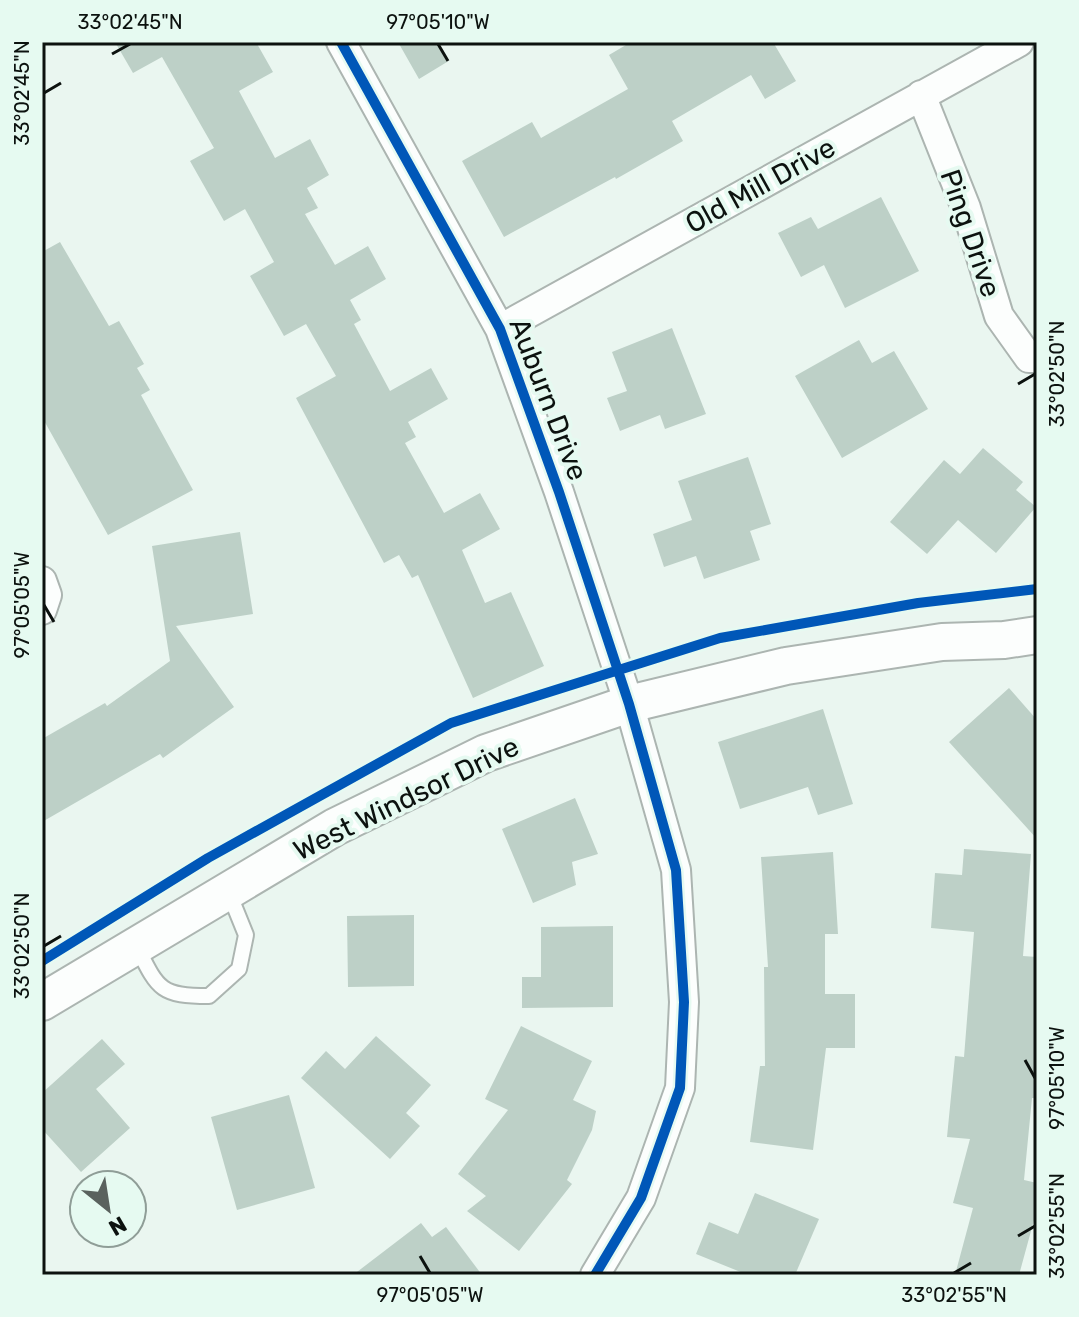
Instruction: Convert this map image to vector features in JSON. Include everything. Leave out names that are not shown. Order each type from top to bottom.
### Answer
[{"type":"street","name":"Auburn Drive","points":[[341,42],[500,329],[559,492],[629,704],[676,870],[684,1002],[680,1088],[641,1198],[595,1275]]},
{"type":"street","name":"Old Mill Drive","points":[[500,329],[1019,42]]},
{"type":"street","name":"Ping Drive","points":[[921,95],[966,208],[999,316],[1029,358],[1037,358]]},
{"type":"street","points":[[42,581],[47,595],[42,610]]},
{"type":"street","name":"West Windsor Drive","points":[[42,1002],[335,827],[486,753],[629,704],[786,666],[942,642],[1004,640],[1037,635]]},
{"type":"lane","points":[[136,944],[155,983],[178,996],[209,996],[239,969],[246,935],[228,889]]},
{"type":"building","points":[[115,42],[256,42],[273,72],[239,91],[275,158],[310,139],[329,175],[307,188],[318,208],[305,214],[335,265],[368,246],[386,279],[350,300],[361,320],[354,324],[390,391],[431,368],[448,399],[408,422],[416,437],[405,443],[444,513],[480,493],[500,529],[462,550],[485,603],[511,592],[544,666],[473,698],[418,575],[412,578],[399,555],[384,563],[296,398],[336,376],[306,324],[284,336],[250,276],[274,262],[245,209],[224,221],[190,161],[214,148],[162,57],[133,73]]},
{"type":"building","points":[[398,42],[436,42],[447,62],[419,79]]},
{"type":"building","points":[[631,42],[773,42],[796,81],[765,99],[751,75],[672,121],[683,141],[504,237],[462,161],[532,122],[541,138],[628,89],[609,55]]},
{"type":"building","points":[[881,197],[919,271],[845,308],[824,265],[801,277],[778,233],[811,217],[818,229]]},
{"type":"building","points":[[60,242],[109,326],[119,321],[144,364],[137,368],[150,390],[141,395],[193,490],[108,535],[42,417],[42,252]]},
{"type":"building","points":[[672,328],[706,414],[665,429],[660,415],[620,431],[607,398],[627,391],[612,352]]},
{"type":"building","points":[[859,340],[872,363],[894,351],[928,409],[842,458],[795,376]]},
{"type":"building","points":[[983,448],[1023,482],[1016,490],[1036,507],[996,553],[958,520],[927,554],[890,522],[944,460],[960,474]]},
{"type":"building","points":[[748,457],[771,524],[750,531],[760,560],[704,579],[696,556],[664,567],[653,534],[692,520],[678,481]]},
{"type":"building","points":[[240,532],[253,614],[176,626],[234,707],[163,758],[160,754],[42,822],[42,739],[105,703],[107,706],[170,661],[152,546]]},
{"type":"building","points":[[1009,688],[1037,720],[1037,839],[949,742]]},
{"type":"building","points":[[823,709],[853,804],[818,815],[808,787],[740,809],[718,742]]},
{"type":"building","points":[[575,798],[598,854],[572,862],[576,885],[533,903],[502,829]]},
{"type":"building","points":[[964,849],[1031,854],[1023,956],[1037,957],[1037,1098],[1032,1098],[1024,1180],[1037,1183],[1037,1209],[1019,1275],[955,1275],[973,1208],[953,1203],[970,1139],[947,1137],[955,1056],[964,1057],[974,932],[931,928],[935,873],[962,875]]},
{"type":"building","points":[[833,852],[838,934],[825,934],[825,994],[855,994],[855,1048],[826,1048],[813,1150],[750,1142],[760,1066],[765,1066],[764,967],[768,967],[761,857]]},
{"type":"building","points":[[414,915],[414,986],[348,987],[347,916]]},
{"type":"building","points":[[613,926],[613,1007],[522,1008],[522,977],[541,977],[541,927]]},
{"type":"building","points":[[521,1026],[592,1061],[573,1100],[596,1111],[592,1130],[567,1180],[572,1184],[519,1251],[467,1211],[486,1196],[458,1174],[508,1110],[485,1099]]},
{"type":"building","points":[[376,1036],[431,1085],[406,1113],[420,1126],[390,1159],[301,1078],[326,1051],[345,1069]]},
{"type":"building","points":[[102,1039],[125,1064],[96,1089],[130,1128],[84,1169],[78,1169],[42,1129],[42,1093]]},
{"type":"building","points":[[289,1095],[315,1188],[237,1210],[211,1117]]},
{"type":"building","points":[[755,1193],[819,1219],[795,1275],[748,1275],[696,1254],[709,1222],[738,1234]]},
{"type":"building","points":[[421,1223],[432,1237],[446,1227],[482,1275],[353,1275]]},
{"type":"cycle path","points":[[341,42],[500,329],[559,492],[629,704],[676,870],[684,1002],[680,1088],[641,1198],[595,1275]]},
{"type":"cycle path","points":[[42,961],[208,858],[451,723],[720,638],[918,603],[1037,589]]}]
